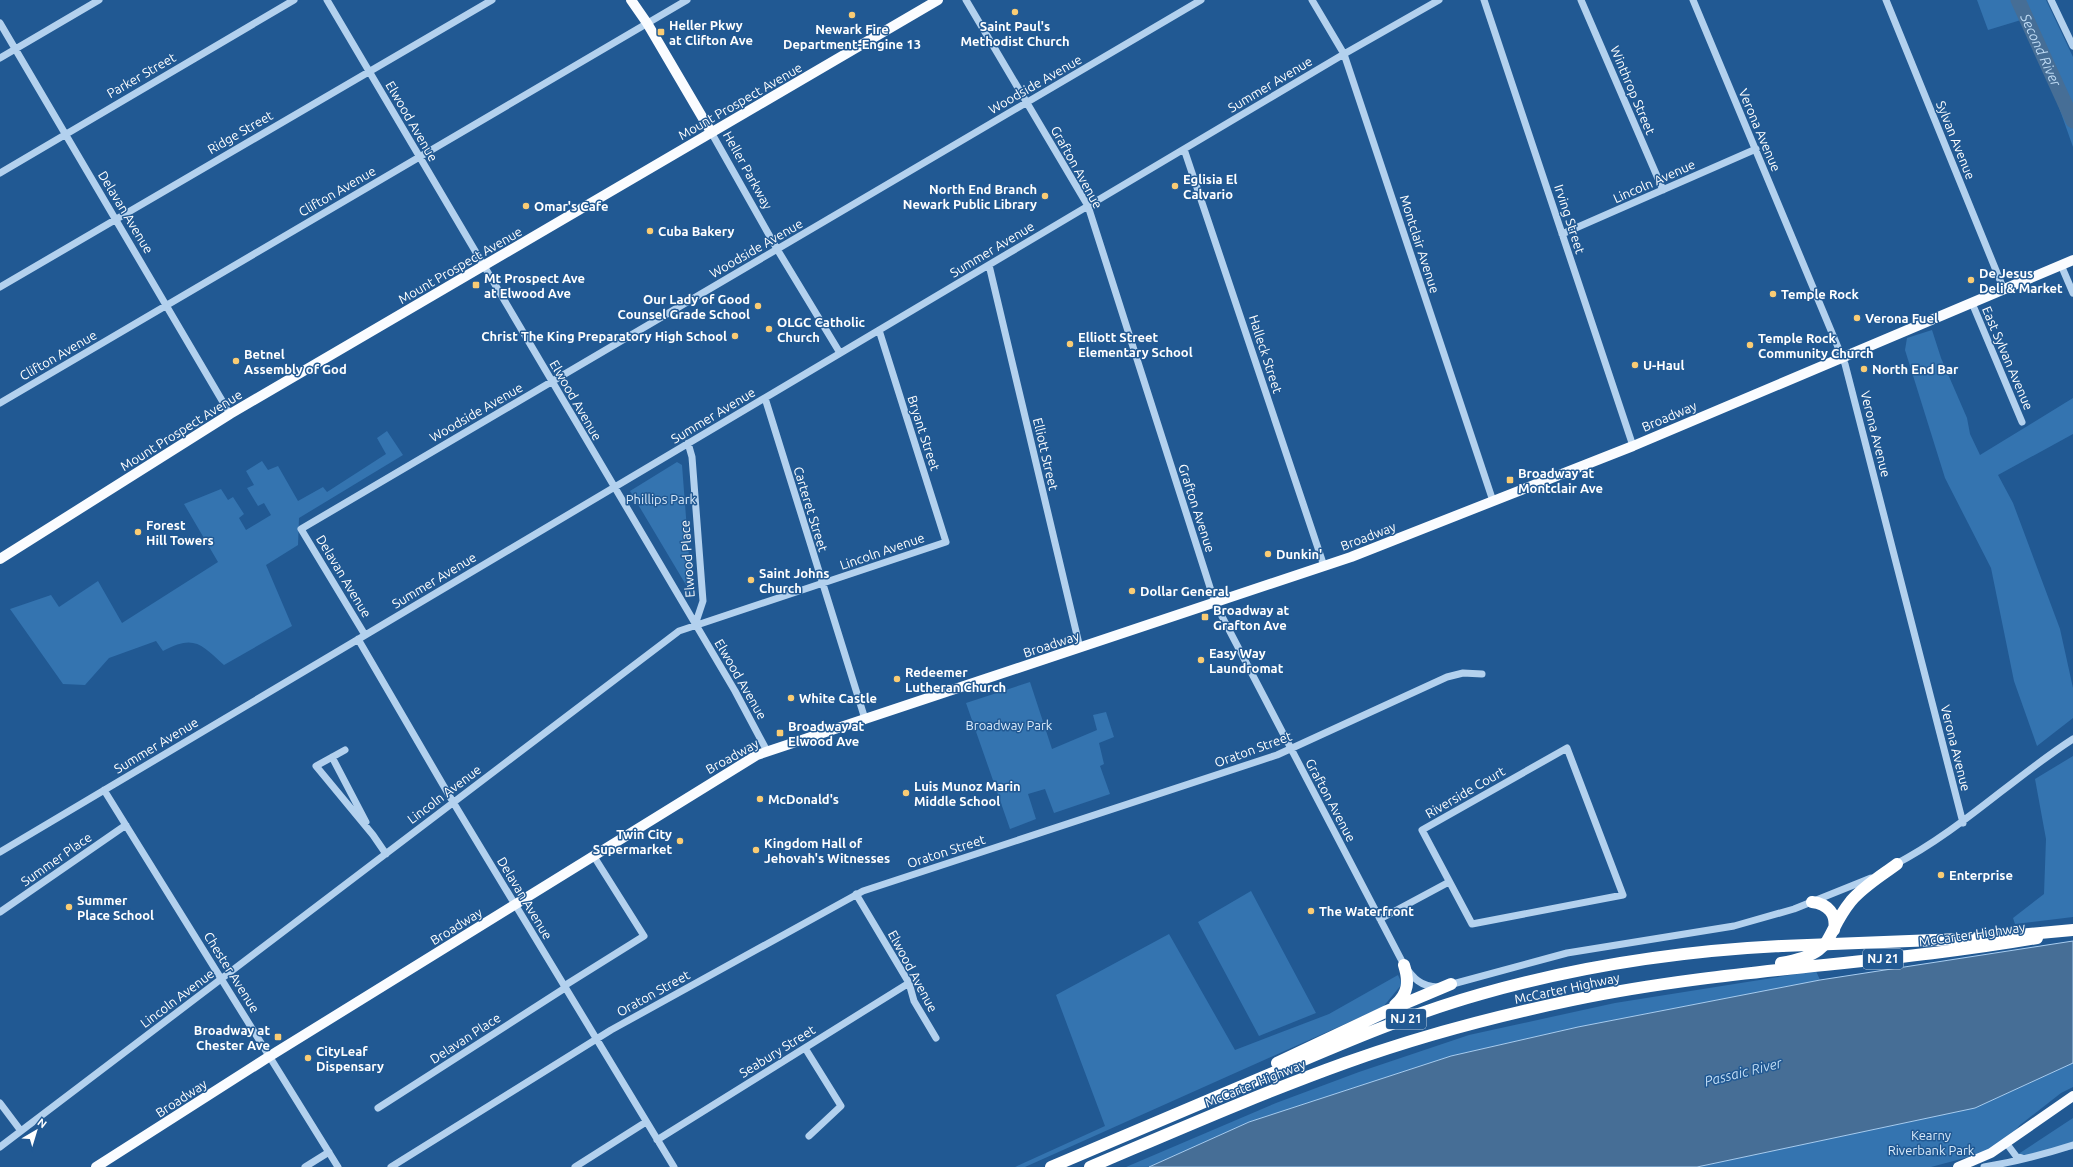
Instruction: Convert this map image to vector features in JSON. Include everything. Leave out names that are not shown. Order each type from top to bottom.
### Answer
[{"type":"highway","points":[[1692,980],[1802,959],[1818,952],[1830,939],[1850,902],[1866,887],[1897,864]]},
{"type":"highway","points":[[1812,902],[1825,906],[1834,917],[1835,923],[1830,939]]},
{"type":"highway","name":"NJ 21","points":[[1051,1167],[1367,1034],[1423,1012],[1480,994],[1568,972],[1628,961],[1711,950],[1986,938],[2073,931]]},
{"type":"highway","name":"McCarter Highway","points":[[1090,1167],[1194,1123],[1346,1062],[1452,1029],[1568,1001],[1692,980],[1932,954],[2073,931]]},
{"type":"highway","points":[[1388,1011],[1399,1002],[1407,989],[1407,974],[1404,965]]},
{"type":"highway","points":[[1202,1103],[1306,1048],[1451,984]]},
{"type":"highway","points":[[1106,1167],[1194,1123]]},
{"type":"main road","name":"Heller Parkway","points":[[632,0],[712,132]]},
{"type":"main road","name":"Mount Prospect Avenue","points":[[0,559],[230,414],[938,0]]},
{"type":"main road","name":"Broadway","points":[[96,1167],[270,1056],[747,760],[767,751],[1324,566],[1633,446],[2073,260]]},
{"type":"main road","points":[[1958,1167],[1991,1153],[2007,1144],[2073,1096]]},
{"type":"street","points":[[0,58],[98,0]]},
{"type":"street","name":"Parker Street","points":[[0,173],[65,133],[294,0]]},
{"type":"street","name":"Elwood Avenue","points":[[327,0],[695,625],[767,751]]},
{"type":"street","name":"Ridge Street","points":[[0,287],[115,218],[492,0]]},
{"type":"street","name":"Clifton Avenue","points":[[0,403],[687,0]]},
{"type":"street","name":"Grafton Avenue","points":[[966,0],[1088,206],[1215,603],[1404,965],[1418,982],[1424,985],[1440,987],[1451,984]]},
{"type":"street","name":"Woodside Avenue","points":[[301,529],[1201,0]]},
{"type":"street","name":"Montclair Avenue","points":[[1312,0],[1344,54],[1493,501]]},
{"type":"street","name":"Summer Avenue","points":[[0,852],[1344,54],[1439,0]]},
{"type":"street","name":"Irving Street","points":[[1484,0],[1633,446]]},
{"type":"street","name":"Winthrop Street","points":[[1581,0],[1663,190]]},
{"type":"street","name":"Verona Avenue","points":[[1693,0],[1843,357],[1963,823]]},
{"type":"street","name":"Sylvan Avenue","points":[[1886,0],[2004,290]]},
{"type":"street","points":[[2051,0],[2073,46]]},
{"type":"street","name":"Delavan Avenue","points":[[0,23],[230,414]]},
{"type":"street","name":"Heller Parkway","points":[[712,132],[777,249],[840,353]]},
{"type":"street","name":"Halleck Street","points":[[1184,149],[1324,566]]},
{"type":"street","name":"Lincoln Avenue","points":[[1562,234],[1756,149]]},
{"type":"street","name":"Elliott Street","points":[[988,265],[1080,648]]},
{"type":"street","points":[[2061,265],[2073,293]]},
{"type":"street","name":"East Sylvan Avenue","points":[[1972,303],[2022,422]]},
{"type":"street","name":"Bryant Street","points":[[879,330],[946,542]]},
{"type":"street","name":"Carteret Street","points":[[765,398],[865,719]]},
{"type":"street","name":"Elwood Place","points":[[688,443],[692,452],[703,601],[695,625]]},
{"type":"street","name":"Delavan Avenue","points":[[301,529],[365,635]]},
{"type":"street","name":"Lincoln Avenue","points":[[0,1147],[674,634],[695,625],[946,542]]},
{"type":"street","name":"Delavan Avenue","points":[[358,639],[453,802],[674,1167]]},
{"type":"street","name":"Oraton Street","points":[[391,1167],[596,1039],[856,894],[1291,749],[1447,677],[1463,673],[1482,674]]},
{"type":"street","points":[[1451,984],[1567,953],[1734,926],[1812,902],[1856,884],[1920,852],[1963,823],[2029,769],[2073,739]]},
{"type":"street","name":"Riverside Court","points":[[1567,748],[1623,895],[1472,924],[1449,882],[1422,830],[1567,748]]},
{"type":"street","points":[[344,750],[316,766],[373,835],[386,854]]},
{"type":"street","points":[[332,757],[373,835]]},
{"type":"street","name":"Chester Avenue","points":[[104,790],[338,1167]]},
{"type":"street","name":"Summer Place","points":[[0,912],[126,825]]},
{"type":"street","name":"Delavan Place","points":[[378,1108],[644,936],[593,855]]},
{"type":"street","points":[[1380,919],[1449,882]]},
{"type":"street","name":"Elwood Avenue","points":[[856,894],[909,983],[914,1000],[936,1038]]},
{"type":"street","name":"Seabury Street","points":[[657,1140],[909,983]]},
{"type":"street","points":[[805,1048],[841,1106],[809,1136]]},
{"type":"street","points":[[0,1103],[21,1131]]},
{"type":"street","points":[[574,1167],[646,1122]]},
{"type":"street","points":[[2007,1144],[2016,1156],[2022,1158]]},
{"type":"street","points":[[1984,1167],[2014,1162],[2022,1158],[2073,1145]]},
{"type":"street","points":[[305,1167],[329,1152]]},
{"type":"green space","points":[[1977,0],[2046,0],[2073,57],[2073,147],[2055,96],[2021,20],[1988,30]]},
{"type":"green space","points":[[1932,330],[1941,358],[1967,418],[1970,434],[1980,455],[2073,398],[2073,434],[1998,475],[2013,503],[2060,629],[2073,688],[2073,718],[2037,746],[2014,681],[1991,568],[1945,478],[1905,350],[1907,338]]},
{"type":"green space","points":[[387,431],[403,455],[299,518],[298,545],[266,565],[292,626],[224,665],[203,647],[196,644],[190,642],[182,643],[163,651],[156,641],[109,658],[85,685],[63,684],[10,609],[51,595],[59,607],[98,581],[122,623],[218,562],[184,504],[221,489],[228,500],[233,497],[244,514],[239,518],[246,530],[271,515],[264,503],[258,506],[247,488],[254,485],[246,471],[262,461],[268,470],[278,466],[298,501],[323,487],[327,492],[386,454],[377,438]]},
{"type":"green space","name":"Phillips Park","points":[[677,462],[682,465],[692,595],[630,491]]},
{"type":"green space","name":"Broadway Park","points":[[1030,682],[1052,749],[1097,730],[1093,715],[1106,712],[1114,737],[1099,743],[1104,764],[1100,766],[1110,794],[1054,813],[1045,789],[1028,794],[1036,819],[1010,829],[966,703]]},
{"type":"green space","points":[[2073,756],[2073,917],[2015,924],[2013,918],[2044,894],[2046,839],[2035,779]]},
{"type":"green space","points":[[1251,891],[1316,1013],[1259,1036],[1198,922]]},
{"type":"green space","points":[[1169,934],[1235,1050],[1329,1014],[1398,975],[1402,984],[1383,1007],[1025,1167],[1015,1167],[1105,1126],[1056,995]]},
{"type":"green space","points":[[1816,971],[1820,980],[1578,1027],[1451,1056],[1249,1122],[1149,1167],[1126,1167],[1276,1103],[1359,1072],[1469,1035],[1615,1003]]},
{"type":"green space","name":"Kearny Riverbank Park","points":[[2073,1063],[2073,1087],[2061,1093],[2020,1125],[2008,1138],[1991,1151],[1931,1167],[1697,1167],[1975,1108]]},
{"type":"green space","points":[[2073,1118],[2073,1149],[2000,1166]]},
{"type":"water","name":"Passaic River","points":[[2073,941],[2073,1063],[1975,1108],[1697,1167],[1149,1167],[1249,1122],[1451,1056],[1578,1027],[1820,980]]},
{"type":"waterway","name":"Second River","points":[[2018,0],[2073,121]]},
{"type":"place","name":"Saint Paul's Methodist Church","points":[[1015,12]]},
{"type":"place","name":"Newark Fire Department-Engine 13","points":[[852,15]]},
{"type":"place","name":"Heller Pkwy at Clifton Ave","points":[[661,32]]},
{"type":"place","name":"Eglisia El Calvario","points":[[1175,186]]},
{"type":"place","name":"North End Branch Newark Public Library","points":[[1045,196]]},
{"type":"place","name":"Omar's Cafe","points":[[526,206]]},
{"type":"place","name":"Cuba Bakery","points":[[650,231]]},
{"type":"place","name":"De Jesus Deli & Market","points":[[1971,280]]},
{"type":"place","name":"Mt Prospect Ave at Elwood Ave","points":[[476,285]]},
{"type":"place","name":"Temple Rock","points":[[1773,294]]},
{"type":"place","name":"Our Lady of Good Counsel Grade School","points":[[758,306]]},
{"type":"place","name":"Verona Fuel","points":[[1857,318]]},
{"type":"place","name":"OLGC Catholic Church","points":[[769,329]]},
{"type":"place","name":"Christ The King Preparatory High School","points":[[735,336]]},
{"type":"place","name":"Elliott Street Elementary School","points":[[1070,344]]},
{"type":"place","name":"Temple Rock Community Church","points":[[1750,345]]},
{"type":"place","name":"Betnel Assembly of God","points":[[236,361]]},
{"type":"place","name":"U-Haul","points":[[1635,365]]},
{"type":"place","name":"North End Bar","points":[[1864,369]]},
{"type":"place","name":"Broadway at Montclair Ave","points":[[1510,480]]},
{"type":"place","name":"Forest Hill Towers","points":[[138,532]]},
{"type":"place","name":"Dunkin'","points":[[1268,554]]},
{"type":"place","name":"Saint Johns Church","points":[[751,580]]},
{"type":"place","name":"Dollar General","points":[[1132,591]]},
{"type":"place","name":"Broadway at Grafton Ave","points":[[1205,617]]},
{"type":"place","name":"Easy Way Laundromat","points":[[1201,660]]},
{"type":"place","name":"Redeemer Lutheran Church","points":[[897,679]]},
{"type":"place","name":"White Castle","points":[[791,698]]},
{"type":"place","name":"Broadway at Elwood Ave","points":[[780,733]]},
{"type":"place","name":"Luis Munoz Marin Middle School","points":[[906,793]]},
{"type":"place","name":"McDonald's","points":[[760,799]]},
{"type":"place","name":"Twin City Supermarket","points":[[680,841]]},
{"type":"place","name":"Kingdom Hall of Jehovah's Witnesses","points":[[756,850]]},
{"type":"place","name":"Enterprise","points":[[1941,875]]},
{"type":"place","name":"Summer Place School","points":[[69,907]]},
{"type":"place","name":"The Waterfront","points":[[1311,911]]},
{"type":"place","name":"Broadway at Chester Ave","points":[[278,1037]]},
{"type":"place","name":"CityLeaf Dispensary","points":[[308,1058]]}]
